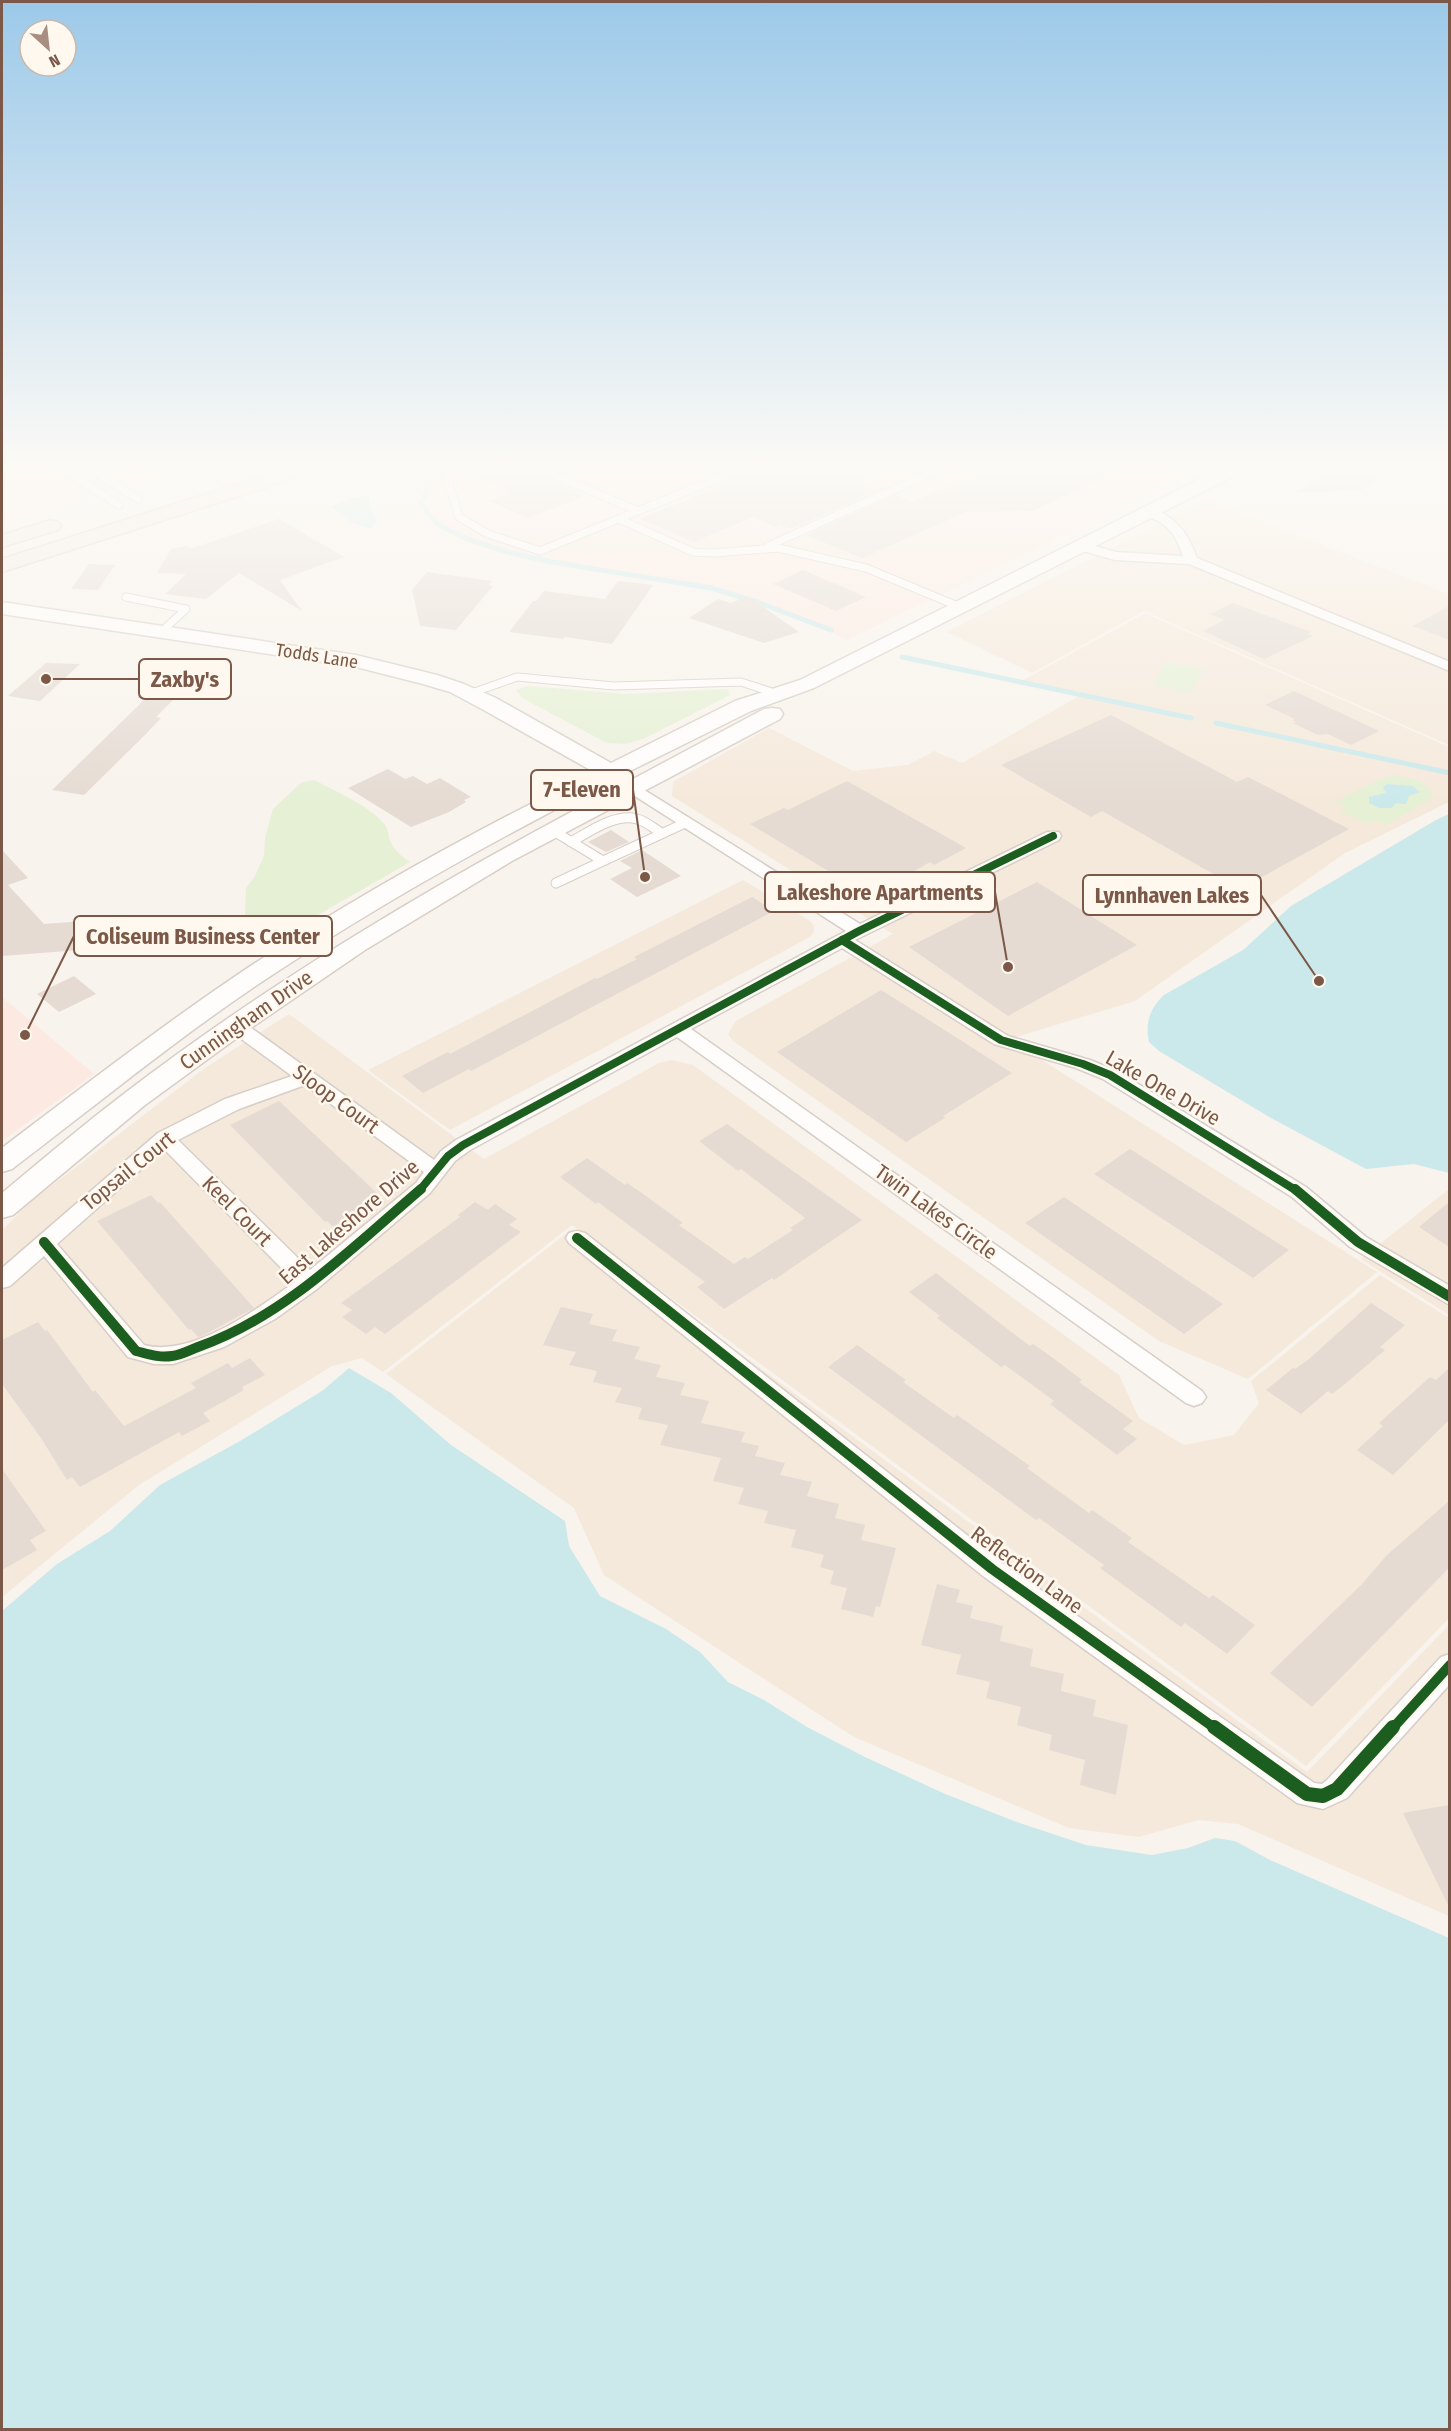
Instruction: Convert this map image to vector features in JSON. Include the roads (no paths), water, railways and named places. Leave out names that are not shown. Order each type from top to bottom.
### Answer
[{"type":"main road","points":[[611,773],[743,706],[807,684],[1019,577]]},
{"type":"main road","name":"Todds Lane","points":[[2,608],[356,662],[430,679],[470,694],[611,773],[633,788]]},
{"type":"main road","points":[[633,788],[769,716],[807,684]]},
{"type":"main road","name":"Cunningham Drive","points":[[2,1162],[110,1079],[253,976],[360,909],[480,840],[611,773]]},
{"type":"main road","name":"Cunningham Drive","points":[[2,1208],[135,1099],[236,1026],[365,940],[471,876],[562,836],[633,788]]},
{"type":"street","points":[[1233,577],[1449,667]]},
{"type":"street","name":"Lake One Drive","points":[[633,788],[1001,1040],[1083,1064],[1110,1075],[1299,1192],[1358,1242],[1449,1298]]},
{"type":"street","name":"East Lakeshore Drive","points":[[44,1242],[136,1351],[154,1356],[173,1356],[216,1341],[267,1313],[309,1283],[423,1188],[448,1156],[463,1145],[850,936],[1053,836]]},
{"type":"street","name":"Sloop Court","points":[[236,1026],[436,1171]]},
{"type":"street","name":"Twin Lakes Circle","points":[[677,1028],[1194,1397]]},
{"type":"street","name":"Topsail Court","points":[[2,1280],[165,1138],[232,1104],[306,1078]]},
{"type":"street","name":"Keel Court","points":[[165,1138],[309,1283]]},
{"type":"street","name":"Reflection Lane","points":[[577,1238],[992,1569],[1307,1794],[1318,1798],[1328,1796],[1337,1790],[1449,1665]]},
{"type":"lane","points":[[889,577],[960,607]]},
{"type":"lane","points":[[126,597],[186,609],[161,632]]},
{"type":"lane","points":[[470,694],[517,677],[614,686],[741,682],[778,694]]},
{"type":"lane","points":[[562,836],[593,831],[612,822],[636,819],[662,833]]},
{"type":"lane","points":[[556,883],[685,823]]},
{"type":"lane","points":[[593,831],[604,834]]},
{"type":"lane","points":[[562,836],[603,861]]},
{"type":"lane","points":[[626,839],[641,843]]},
{"type":"water","points":[[1387,784],[1413,786],[1420,792],[1409,796],[1406,804],[1396,803],[1392,808],[1379,808],[1369,803],[1369,797],[1386,793],[1383,787]]},
{"type":"water","points":[[1449,814],[1449,1173],[1414,1164],[1366,1169],[1271,1118],[1159,1051],[1149,1042],[1150,1016],[1155,1005],[1164,995],[1243,950],[1291,906]]},
{"type":"water","points":[[349,1368],[391,1393],[451,1445],[565,1521],[569,1546],[600,1596],[666,1629],[700,1652],[728,1682],[764,1700],[807,1727],[943,1793],[1014,1821],[1086,1845],[1152,1855],[1188,1848],[1215,1838],[1235,1841],[1270,1860],[1449,1938],[1449,2429],[2,2429],[2,1611],[57,1564],[110,1531],[160,1485],[240,1441],[322,1391]]},
{"type":"waterway","points":[[646,577],[711,588],[757,602],[831,630]]},
{"type":"waterway","points":[[902,657],[1191,718]]},
{"type":"waterway","points":[[1216,723],[1450,773]]},
{"type":"place","name":"Zaxby's","points":[[46,679]]},
{"type":"place","name":"7-Eleven","points":[[645,877]]},
{"type":"place","name":"Lakeshore Apartments","points":[[1008,967]]},
{"type":"place","name":"Lynnhaven Lakes","points":[[1319,981]]},
{"type":"place","name":"Coliseum Business Center","points":[[25,1035]]}]
